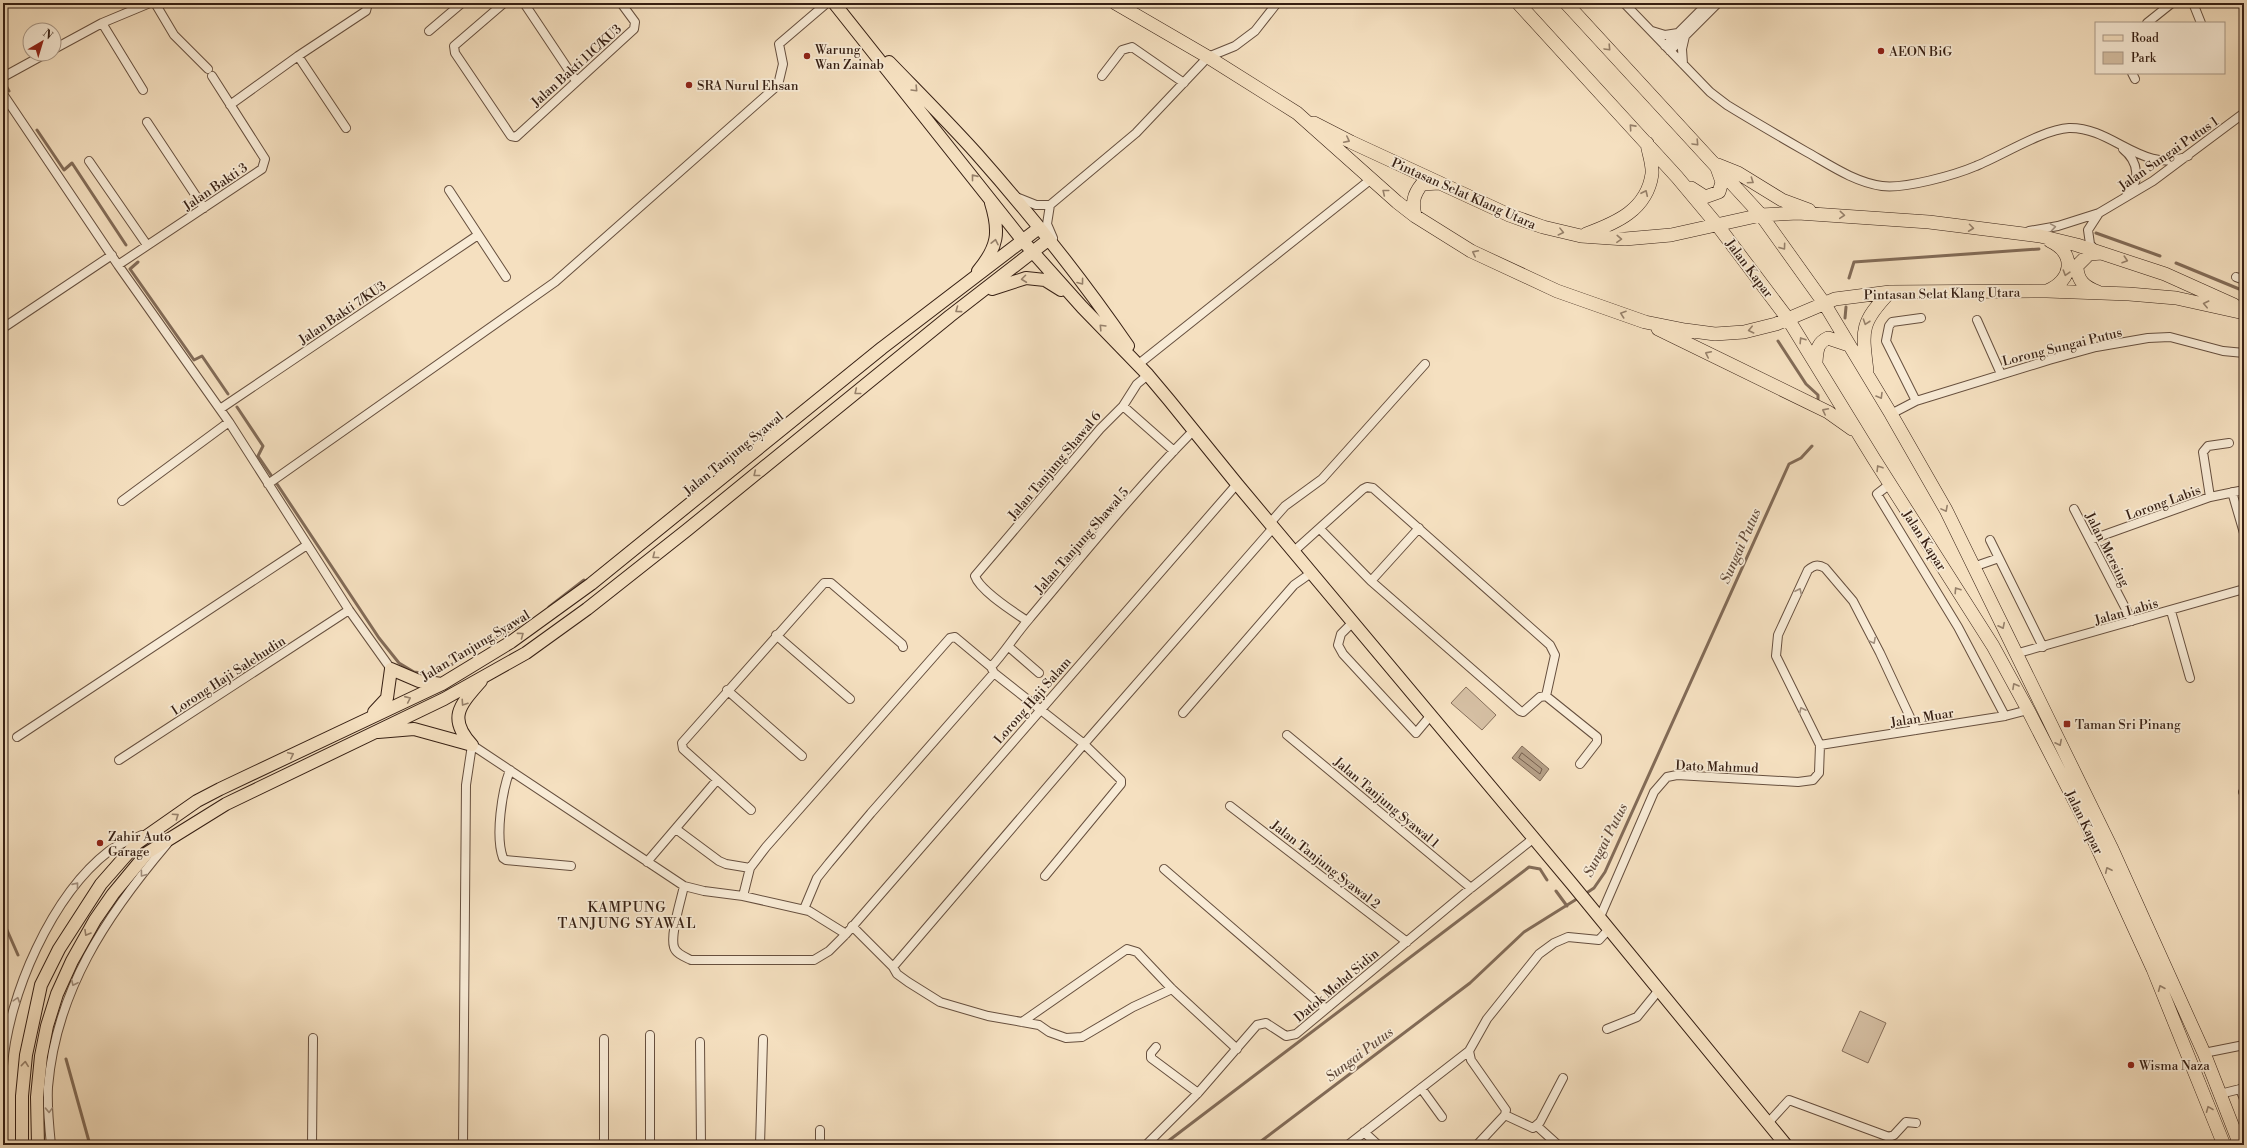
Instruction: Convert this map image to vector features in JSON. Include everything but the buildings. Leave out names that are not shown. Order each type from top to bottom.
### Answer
[{"type":"highway","name":"Pintasan Selat Klang Utara","points":[[1115,3],[1208,57],[1300,116],[1351,142],[1509,215],[1543,227],[1581,236],[1625,239],[1671,235],[1718,226],[1761,215],[1819,214],[1929,222],[2040,236],[2099,251],[2166,274],[2244,309]]},
{"type":"highway","name":"Jalan Kapar","points":[[1518,3],[1677,177],[1718,226],[1788,319],[1816,362],[1857,432],[1993,646],[2028,710],[2087,825],[2150,963],[2224,1145]]},
{"type":"highway","name":"Jalan Kapar","points":[[1566,3],[1716,164],[1761,215],[1824,303],[1891,414],[1946,510],[2015,654],[2114,853],[2204,1053],[2240,1145]]},
{"type":"highway","name":"Pintasan Selat Klang Utara","points":[[1300,116],[1370,180],[1415,216],[1471,251],[1510,271],[1557,291],[1645,322],[1715,334],[1744,332],[1776,324],[1824,303],[1853,295],[1890,292],[2046,291],[2129,294],[2176,298],[2244,312]]},
{"type":"highway","points":[[1581,236],[1624,218],[1644,197],[1652,172],[1647,143]]},
{"type":"highway","points":[[1677,177],[1696,193],[1705,197],[1713,196],[1719,192],[1722,182],[1716,164]]},
{"type":"highway","points":[[1716,164],[1738,173],[1782,200],[1819,214]]},
{"type":"highway","points":[[1415,216],[1412,203],[1416,191],[1422,184],[1440,183]]},
{"type":"highway","points":[[2040,236],[2058,245],[2068,259],[2065,279],[2057,287],[2046,291]]},
{"type":"highway","points":[[2099,251],[2089,254],[2082,259],[2077,266],[2077,274],[2088,288],[2103,294]]},
{"type":"highway","points":[[1867,374],[1863,338],[1864,327],[1873,309],[1890,292]]},
{"type":"highway","points":[[1645,322],[1828,412],[1857,432]]},
{"type":"highway","points":[[1816,362],[1818,347],[1821,341],[1828,338],[1849,345]]},
{"type":"main road","points":[[837,7],[988,194],[1023,241],[1082,307],[1148,375]]},
{"type":"main road","points":[[837,7],[975,152],[1012,195],[1070,268],[1148,375],[1236,484],[1600,917],[1786,1145]]},
{"type":"main road","points":[[966,285],[985,263],[995,246],[997,227],[988,194]]},
{"type":"main road","name":"Jalan Tanjung Syawal","points":[[22,1145],[22,1096],[26,1055],[41,985],[59,949],[82,912],[115,868],[137,843],[162,825],[220,789],[371,716],[442,684],[511,642],[591,584],[882,348],[1039,228]]},
{"type":"main road","points":[[38,1145],[37,1096],[41,1056],[49,1020],[72,961],[95,920],[126,878],[147,853],[176,833],[226,804],[370,733],[444,699],[526,653],[591,606],[1032,251],[1048,240]]},
{"type":"main road","points":[[979,294],[1002,284],[1026,278],[1045,280],[1082,307]]},
{"type":"main road","points":[[371,716],[387,698],[391,669],[419,681],[442,684]]},
{"type":"main road","points":[[472,745],[464,736],[458,724],[458,711],[489,673]]},
{"type":"main road","points":[[370,733],[414,729],[472,745]]},
{"type":"street","points":[[62,45],[102,23],[150,3]]},
{"type":"street","name":"Jalan Bakti 3","points":[[118,265],[262,169],[265,159],[210,72],[174,35],[155,3]]},
{"type":"street","points":[[230,104],[298,56],[366,11],[367,7],[365,3]]},
{"type":"street","points":[[430,31],[462,3]]},
{"type":"street","name":"Jalan Bakti 11C/KU3","points":[[504,3],[454,46],[455,53],[511,136],[516,136],[634,28],[635,22],[622,3]]},
{"type":"street","points":[[524,3],[576,81]]},
{"type":"street","points":[[268,484],[555,282],[778,85],[783,64],[779,44],[827,3]]},
{"type":"street","points":[[1070,268],[1049,232],[1047,215],[1050,205],[1141,128],[1208,57],[1240,42],[1255,31],[1277,3]]},
{"type":"street","points":[[1572,3],[1581,19]]},
{"type":"street","points":[[1624,3],[1710,92],[1727,105],[1855,179],[1884,186],[1898,185],[1958,173],[2046,134],[2068,128],[2084,129],[2113,141],[2130,151],[2156,160],[2167,162],[2188,156]]},
{"type":"street","points":[[1683,64],[1682,34],[1708,3]]},
{"type":"street","points":[[1668,48],[1718,3]]},
{"type":"street","points":[[2148,22],[2172,3]]},
{"type":"street","points":[[2193,3],[2201,22]]},
{"type":"street","points":[[102,23],[143,90]]},
{"type":"street","points":[[1650,30],[1665,35],[1682,34]]},
{"type":"street","points":[[1102,76],[1122,50],[1132,47],[1184,83]]},
{"type":"street","points":[[298,56],[346,128]]},
{"type":"street","points":[[3,77],[30,62]]},
{"type":"street","points":[[3,94],[118,265],[229,422],[349,610],[391,669]]},
{"type":"street","name":"Jalan Sungai Putus 1","points":[[2099,251],[2090,244],[2088,230],[2099,213],[2153,182],[2244,113]]},
{"type":"street","points":[[147,122],[204,208]]},
{"type":"street","points":[[2113,141],[2128,153],[2136,169],[2137,177],[2134,187],[2123,200]]},
{"type":"street","points":[[89,161],[146,245]]},
{"type":"street","points":[[1140,363],[1370,180]]},
{"type":"street","points":[[449,190],[506,277]]},
{"type":"street","points":[[1012,195],[1036,205],[1050,205]]},
{"type":"street","points":[[2015,233],[2058,226],[2099,213]]},
{"type":"street","name":"Jalan Bakti 7/KU3","points":[[220,409],[478,235]]},
{"type":"street","points":[[3,328],[112,255]]},
{"type":"street","points":[[2236,277],[2244,280]]},
{"type":"street","points":[[1916,401],[1886,341],[1889,326],[1892,322],[1921,318]]},
{"type":"street","points":[[1977,320],[2001,374]]},
{"type":"street","name":"Lorong Sungai Putus","points":[[1891,414],[1916,401],[2001,374],[2096,347],[2161,336],[2223,351],[2244,353]]},
{"type":"street","points":[[893,967],[1272,526],[1285,506],[1322,479],[1425,364]]},
{"type":"street","name":"Jalan Tanjung Shawal 6","points":[[1027,621],[977,581],[976,576],[1100,429],[1123,406],[1137,384],[1148,375]]},
{"type":"street","points":[[1123,406],[1174,451]]},
{"type":"street","points":[[122,501],[229,422]]},
{"type":"street","name":"Jalan Tanjung Shawal 5","points":[[804,909],[817,878],[829,863],[993,670],[1027,621],[1193,431]]},
{"type":"street","points":[[2210,498],[2203,452],[2208,446],[2229,443]]},
{"type":"street","name":"Lorong Haji Salam","points":[[684,886],[674,934],[674,948],[680,955],[691,960],[814,960],[829,951],[846,934],[1236,484]]},
{"type":"street","points":[[1890,484],[1877,494],[1958,627],[2005,716]]},
{"type":"street","points":[[1294,552],[1367,487],[1373,488],[1550,645],[1555,655],[1546,696]]},
{"type":"street","name":"Lorong Labis","points":[[2090,540],[2210,498],[2244,490]]},
{"type":"street","points":[[2232,492],[2244,534]]},
{"type":"street","name":"Jalan Mersing","points":[[2074,509],[2132,621]]},
{"type":"street","points":[[1371,581],[1419,528]]},
{"type":"street","points":[[1320,529],[1371,581],[1520,711],[1523,712],[1540,696],[1546,696],[1597,737],[1597,742],[1580,764]]},
{"type":"street","points":[[1990,540],[2043,647]]},
{"type":"street","points":[[17,737],[307,545]]},
{"type":"street","points":[[1973,567],[1999,558]]},
{"type":"street","points":[[1820,745],[1776,656],[1778,635],[1808,570],[1814,566],[1820,565],[1825,568],[1852,601],[1916,730]]},
{"type":"street","points":[[1183,713],[1294,585],[1311,573]]},
{"type":"street","points":[[752,810],[681,746],[727,690],[824,583],[827,582],[902,644],[903,647]]},
{"type":"street","name":"Jalan Labis","points":[[2015,654],[2171,611],[2244,589]]},
{"type":"street","name":"Lorong Haji Salehudin","points":[[119,760],[349,610]]},
{"type":"street","points":[[2171,611],[2190,678]]},
{"type":"street","points":[[1353,622],[1341,634],[1338,645],[1343,654],[1416,733],[1431,715]]},
{"type":"street","points":[[776,635],[850,699]]},
{"type":"street","points":[[743,896],[750,868],[792,817],[950,638],[958,639],[993,670],[1084,744],[1118,776],[1121,784],[1045,876]]},
{"type":"street","points":[[1009,647],[1039,673]]},
{"type":"street","points":[[727,690],[802,756]]},
{"type":"street","name":"Jalan Muar","points":[[1820,745],[2005,716],[2028,710]]},
{"type":"street","name":"Jalan Tanjung Syawal 1","points":[[1287,735],[1471,888]]},
{"type":"street","points":[[463,1145],[466,785],[472,745],[684,886],[704,891],[743,896],[804,909],[814,913],[846,934]]},
{"type":"street","name":"Dato Mahmud","points":[[1600,917],[1654,792],[1667,777],[1678,775],[1798,782],[1813,780],[1819,773],[1820,745]]},
{"type":"street","points":[[510,770],[502,794],[500,822],[502,858],[506,860],[571,866]]},
{"type":"street","points":[[647,862],[717,780]]},
{"type":"street","name":"Jalan Tanjung Syawal 2","points":[[1230,806],[1406,942]]},
{"type":"street","points":[[3,1066],[11,1020],[21,989],[48,928],[69,894],[88,870],[110,850],[162,825]]},
{"type":"street","points":[[676,828],[719,861],[726,864],[750,868]]},
{"type":"street","points":[[51,1145],[48,1088],[61,1018],[70,990],[87,954],[109,921],[134,886],[176,833]]},
{"type":"street","name":"Datok Mohd Sidin","points":[[1146,1145],[1198,1093],[1261,1022],[1266,1023],[1286,1036],[1296,1034],[1471,888],[1534,838]]},
{"type":"street","points":[[1164,869],[1326,1009]]},
{"type":"street","points":[[852,926],[893,967],[897,974],[940,1002],[988,1016],[1038,1025],[1057,1036],[1082,1037],[1126,1010],[1172,989]]},
{"type":"street","points":[[1348,1145],[1469,1051],[1487,1019],[1540,954],[1554,943],[1568,937],[1599,940],[1609,929]]},
{"type":"street","points":[[1022,1022],[1127,950],[1137,952],[1172,989],[1237,1049]]},
{"type":"street","points":[[1607,1029],[1637,1017],[1659,990]]},
{"type":"street","points":[[650,1035],[650,1145]]},
{"type":"street","points":[[312,1145],[313,1038]]},
{"type":"street","points":[[760,1145],[763,1038]]},
{"type":"street","points":[[604,1039],[604,1145]]},
{"type":"street","points":[[700,1042],[701,1145]]},
{"type":"street","points":[[2204,1053],[2244,1045]]},
{"type":"street","points":[[1156,1047],[1151,1053],[1151,1058],[1198,1093]]},
{"type":"street","points":[[1469,1051],[1471,1060],[1505,1105],[1505,1115],[1477,1145]]},
{"type":"street","points":[[1505,1115],[1530,1128],[1537,1126],[1563,1078]]},
{"type":"street","points":[[1421,1088],[1442,1117]]},
{"type":"street","points":[[2220,1094],[2242,1089],[2244,1099]]},
{"type":"street","points":[[1768,1123],[1789,1100],[1889,1137],[1894,1135],[1906,1122],[1916,1123]]},
{"type":"street","points":[[1537,1126],[1558,1145]]},
{"type":"street","points":[[820,1130],[820,1145]]},
{"type":"street","points":[[1364,1132],[1378,1145]]},
{"type":"green space","points":[[1466,687],[1496,715],[1482,730],[1451,703]]},
{"type":"green space","points":[[1860,1011],[1886,1023],[1868,1063],[1842,1051]]},
{"type":"water","points":[[1522,746],[1549,769],[1540,781],[1512,758]]},
{"type":"waterway","points":[[5,84],[9,91]]},
{"type":"waterway","points":[[37,130],[64,170],[72,163],[126,245]]},
{"type":"waterway","points":[[2096,233],[2160,256]]},
{"type":"waterway","points":[[1849,278],[1854,262],[2039,249]]},
{"type":"waterway","points":[[138,262],[130,269],[194,360],[202,356],[228,394]]},
{"type":"waterway","points":[[2176,263],[2244,291]]},
{"type":"waterway","points":[[1845,318],[1846,307]]},
{"type":"waterway","points":[[1778,341],[1806,384],[1818,395],[1818,402]]},
{"type":"waterway","points":[[237,407],[263,446],[258,456],[271,475]]},
{"type":"waterway","name":"Sungai Putus","points":[[1585,894],[1594,888],[1605,872],[1789,464],[1801,458],[1812,446]]},
{"type":"waterway","points":[[277,484],[379,638],[399,663],[414,672],[429,674],[439,672],[519,625]]},
{"type":"waterway","points":[[549,607],[584,580]]},
{"type":"waterway","points":[[1163,1145],[1529,867],[1540,869],[1547,880]]},
{"type":"waterway","points":[[1556,891],[1567,906]]},
{"type":"waterway","name":"Sungai Putus","points":[[1256,1145],[1470,983],[1524,932],[1580,897]]},
{"type":"waterway","points":[[3,921],[18,955]]},
{"type":"waterway","points":[[66,1059],[90,1145]]},
{"type":"place","name":"AEON BiG","points":[[1881,51]]},
{"type":"place","name":"Warung Wan Zainab","points":[[807,56]]},
{"type":"place","name":"SRA Nurul Ehsan","points":[[689,85]]},
{"type":"place","name":"Taman Sri Pinang","points":[[2067,724]]},
{"type":"place","name":"Zahir Auto Garage","points":[[100,843]]},
{"type":"place","name":"Wisma Naza","points":[[2131,1065]]},
{"type":"district","name":"KAMPUNG TANJUNG SYAWAL","points":[[627,916]]}]
